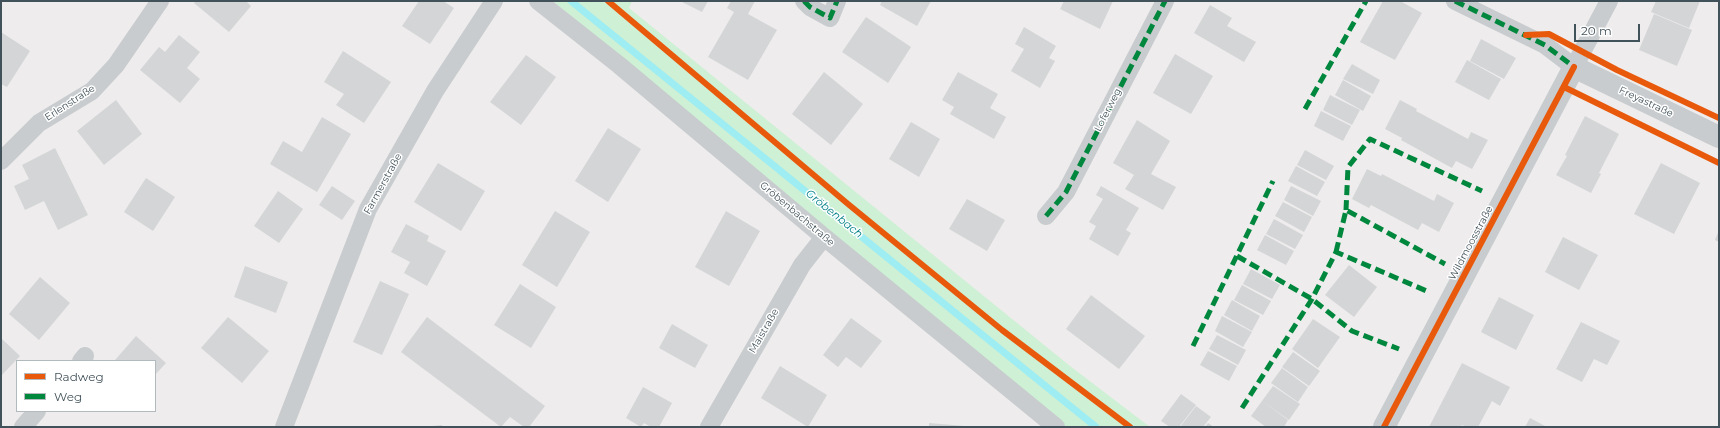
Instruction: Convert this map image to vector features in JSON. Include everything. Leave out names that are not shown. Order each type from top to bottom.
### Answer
[{"type":"street","name":"Erlenstraße","points":[[1,161],[39,123],[92,92],[116,66],[160,1]]},
{"type":"street","name":"Farmerstraße","points":[[284,427],[368,209],[435,91],[494,1]]},
{"type":"street","name":"Gröbenbachstraße","points":[[538,1],[619,66],[824,237],[1056,427]]},
{"type":"street","points":[[804,1],[810,7],[830,18],[837,1]]},
{"type":"street","name":"Loferweg","points":[[1046,216],[1066,192],[1165,1]]},
{"type":"street","points":[[1455,1],[1545,45],[1574,67]]},
{"type":"street","name":"Wildmoosstraße","points":[[1384,427],[1609,1]]},
{"type":"street","name":"Freyastraße","points":[[1574,67],[1719,137]]},
{"type":"street","name":"Maistraße","points":[[709,427],[802,265],[824,237]]},
{"type":"street","points":[[22,427],[36,412]]},
{"type":"green space","points":[[553,1],[632,1],[629,8],[1070,366],[1150,427],[1064,427]]},
{"type":"building","points":[[196,1],[246,1],[251,6],[229,32],[194,3]]},
{"type":"building","points":[[419,1],[443,1],[454,8],[430,44],[402,26]]},
{"type":"building","points":[[680,1],[708,1],[702,12]]},
{"type":"building","points":[[731,1],[755,1],[748,14],[777,30],[748,80],[708,57],[734,12],[727,8]]},
{"type":"building","points":[[882,1],[931,1],[917,26],[880,5]]},
{"type":"building","points":[[1064,1],[1113,1],[1100,29],[1060,9]]},
{"type":"building","points":[[1383,1],[1400,1],[1422,13],[1395,60],[1360,42]]},
{"type":"building","points":[[1656,1],[1700,1],[1689,28],[1651,12]]},
{"type":"building","points":[[1210,5],[1232,18],[1227,26],[1256,42],[1244,62],[1194,33]]},
{"type":"building","points":[[1654,14],[1692,30],[1677,66],[1639,50]]},
{"type":"building","points":[[866,17],[911,47],[888,83],[842,52]]},
{"type":"building","points":[[1024,27],[1056,46],[1049,58],[1055,61],[1040,88],[1011,71],[1024,49],[1015,44]]},
{"type":"building","points":[[1,32],[30,51],[7,87],[1,84]]},
{"type":"building","points":[[179,35],[200,52],[187,68],[200,79],[180,103],[140,70],[159,47],[165,52]]},
{"type":"building","points":[[1481,39],[1516,58],[1504,79],[1470,61]]},
{"type":"building","points":[[343,51],[391,82],[364,123],[336,105],[344,94],[324,82]]},
{"type":"building","points":[[1175,54],[1213,76],[1191,114],[1153,93]]},
{"type":"building","points":[[526,55],[556,77],[521,125],[490,102]]},
{"type":"building","points":[[1467,60],[1501,79],[1489,100],[1455,82]]},
{"type":"building","points":[[1352,64],[1380,80],[1373,94],[1343,79]]},
{"type":"building","points":[[824,72],[863,104],[831,145],[792,114]]},
{"type":"building","points":[[958,72],[998,94],[990,108],[1006,117],[994,139],[950,114],[954,107],[942,100]]},
{"type":"building","points":[[1343,80],[1371,96],[1363,111],[1335,95]]},
{"type":"building","points":[[1330,95],[1360,110],[1352,125],[1323,110]]},
{"type":"building","points":[[116,100],[142,134],[104,165],[77,131]]},
{"type":"building","points":[[1400,100],[1417,109],[1416,111],[1468,139],[1471,132],[1488,140],[1472,169],[1456,161],[1452,168],[1401,140],[1402,138],[1385,129]]},
{"type":"building","points":[[1321,111],[1351,126],[1343,141],[1314,126]]},
{"type":"building","points":[[1585,116],[1619,134],[1599,173],[1601,174],[1591,193],[1556,175],[1567,156],[1565,155]]},
{"type":"building","points":[[322,117],[351,134],[317,192],[270,164],[283,141],[302,152]]},
{"type":"building","points":[[1137,120],[1170,141],[1151,174],[1176,187],[1163,210],[1125,189],[1134,175],[1113,163]]},
{"type":"building","points":[[911,122],[940,139],[919,177],[889,159]]},
{"type":"building","points":[[608,128],[641,149],[608,202],[575,181]]},
{"type":"building","points":[[55,148],[88,215],[58,230],[44,201],[25,210],[14,186],[29,179],[22,165]]},
{"type":"building","points":[[1305,150],[1334,166],[1326,180],[1297,165]]},
{"type":"building","points":[[438,163],[485,191],[461,231],[414,202]]},
{"type":"building","points":[[1661,163],[1700,183],[1674,234],[1634,214]]},
{"type":"building","points":[[1296,166],[1325,182],[1317,196],[1288,181]]},
{"type":"building","points":[[1367,169],[1381,176],[1382,174],[1434,201],[1437,194],[1454,203],[1439,232],[1422,223],[1418,230],[1371,205],[1369,208],[1352,199]]},
{"type":"building","points":[[146,178],[175,197],[153,231],[124,212]]},
{"type":"building","points":[[332,186],[355,201],[342,220],[319,205]]},
{"type":"building","points":[[1101,186],[1139,208],[1126,230],[1131,233],[1118,256],[1089,239],[1096,226],[1089,222],[1103,199],[1096,195]]},
{"type":"building","points":[[1291,186],[1321,201],[1313,216],[1284,200]]},
{"type":"building","points":[[278,191],[303,209],[279,243],[254,226]]},
{"type":"building","points":[[967,199],[1005,220],[987,251],[949,229]]},
{"type":"building","points":[[1283,202],[1312,217],[1304,232],[1275,216]]},
{"type":"building","points":[[555,211],[590,232],[557,287],[522,265]]},
{"type":"building","points":[[726,211],[760,231],[729,286],[695,267]]},
{"type":"building","points":[[1274,219],[1303,235],[1295,249],[1266,234]]},
{"type":"building","points":[[406,224],[429,236],[427,241],[446,251],[427,286],[404,273],[410,262],[391,252]]},
{"type":"building","points":[[1719,230],[1719,242],[1715,240]]},
{"type":"building","points":[[1265,235],[1294,251],[1286,265],[1257,250]]},
{"type":"building","points":[[1563,237],[1598,255],[1579,290],[1545,272]]},
{"type":"building","points":[[1349,265],[1377,287],[1354,317],[1325,295]]},
{"type":"building","points":[[245,266],[288,282],[276,313],[234,297]]},
{"type":"building","points":[[1251,269],[1280,285],[1272,299],[1243,284]]},
{"type":"building","points":[[40,277],[70,303],[39,340],[9,314]]},
{"type":"building","points":[[380,281],[409,294],[382,355],[353,342]]},
{"type":"building","points":[[520,284],[556,307],[531,348],[494,325]]},
{"type":"building","points":[[1242,285],[1271,301],[1263,315],[1234,300]]},
{"type":"building","points":[[1091,295],[1145,336],[1119,369],[1066,329]]},
{"type":"building","points":[[1499,297],[1534,315],[1516,350],[1481,332]]},
{"type":"building","points":[[1232,300],[1260,316],[1252,331],[1224,315]]},
{"type":"building","points":[[1222,316],[1252,332],[1243,347],[1215,331]]},
{"type":"building","points":[[228,317],[269,351],[242,383],[201,348]]},
{"type":"building","points":[[427,317],[545,406],[529,427],[524,427],[510,417],[501,427],[401,352]]},
{"type":"building","points":[[851,318],[882,341],[861,368],[846,357],[838,367],[823,355]]},
{"type":"building","points":[[1313,319],[1340,337],[1318,368],[1292,349]]},
{"type":"building","points":[[1581,322],[1620,341],[1607,365],[1594,359],[1582,382],[1556,369]]},
{"type":"building","points":[[672,324],[708,345],[695,368],[659,348]]},
{"type":"building","points":[[1217,335],[1246,350],[1238,365],[1209,349]]},
{"type":"building","points":[[136,336],[166,363],[156,374],[156,360],[115,360]]},
{"type":"building","points":[[1,338],[20,356],[1,376]]},
{"type":"building","points":[[1208,351],[1237,366],[1229,381],[1200,365]]},
{"type":"building","points":[[1293,352],[1320,371],[1309,386],[1282,367]]},
{"type":"building","points":[[1462,363],[1510,387],[1500,406],[1492,401],[1478,427],[1467,427],[1462,425],[1461,427],[1429,427]]},
{"type":"building","points":[[780,366],[827,395],[808,427],[761,398]]},
{"type":"building","points":[[1282,368],[1308,387],[1298,402],[1271,383]]},
{"type":"building","points":[[1273,386],[1300,404],[1289,420],[1262,401]]},
{"type":"building","points":[[643,387],[672,403],[659,427],[651,427],[644,423],[641,427],[626,418]]},
{"type":"building","points":[[1181,394],[1196,405],[1179,427],[1170,427],[1161,421]]},
{"type":"building","points":[[1262,401],[1288,420],[1284,427],[1266,427],[1251,416]]},
{"type":"building","points":[[1196,406],[1211,417],[1203,427],[1180,427]]},
{"type":"building","points":[[1530,418],[1547,427],[1525,427]]},
{"type":"building","points":[[929,423],[964,426],[964,427],[929,427]]},
{"type":"building","points":[[1208,423],[1214,427],[1205,427]]},
{"type":"building","points":[[442,425],[442,427],[432,427],[432,426]]},
{"type":"waterway","name":"Gröbenbach","points":[[571,1],[1096,427]]},
{"type":"marked path","points":[[804,1],[810,7],[830,18],[837,1]]},
{"type":"marked path","points":[[1046,216],[1066,192],[1165,1]]},
{"type":"marked path","points":[[1305,109],[1366,1]]},
{"type":"marked path","points":[[1455,1],[1545,45],[1574,67]]},
{"type":"marked path","points":[[1346,210],[1348,167],[1370,139],[1482,191]]},
{"type":"marked path","points":[[1193,346],[1273,181]]},
{"type":"marked path","points":[[1336,252],[1346,210],[1445,264]]},
{"type":"marked path","points":[[1242,408],[1312,299],[1336,252],[1429,292]]},
{"type":"marked path","points":[[1237,256],[1312,299],[1352,331],[1399,349]]},
{"type":"cycle path","points":[[608,1],[848,204],[1002,330],[1130,427]]},
{"type":"cycle path","points":[[1526,35],[1549,34],[1617,70],[1719,118]]},
{"type":"cycle path","points":[[1384,427],[1574,67]]},
{"type":"cycle path","points":[[1564,87],[1719,163]]}]
